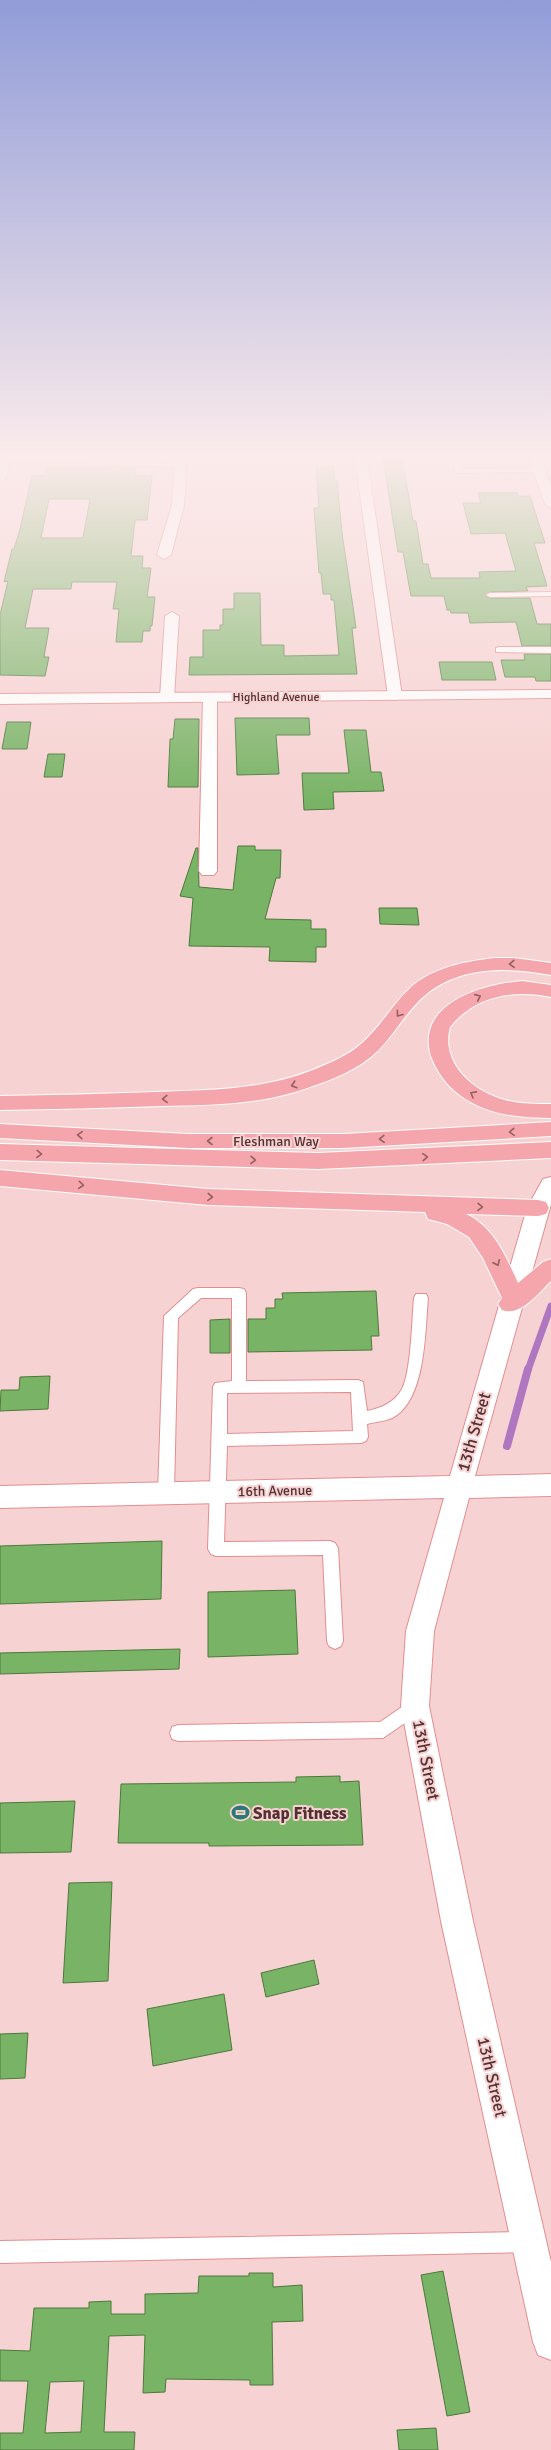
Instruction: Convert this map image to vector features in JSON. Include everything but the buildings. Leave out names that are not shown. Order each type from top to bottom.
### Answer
[{"type":"main road","points":[[0,1103],[196,1098],[274,1090],[302,1082],[355,1058],[391,1025],[422,987],[452,971],[473,966],[525,964],[551,969]]},
{"type":"main road","points":[[551,991],[523,986],[502,990],[471,1000],[450,1014],[440,1026],[438,1041],[448,1072],[463,1088],[486,1101],[518,1110],[551,1111]]},
{"type":"main road","name":"Fleshman Way","points":[[0,1131],[188,1141],[344,1141],[551,1129]]},
{"type":"main road","name":"Fleshman Way","points":[[0,1152],[318,1161],[551,1150]]},
{"type":"main road","points":[[0,1178],[208,1197],[538,1208]]},
{"type":"main road","points":[[341,1202],[439,1214],[468,1222],[480,1234],[492,1251],[511,1299],[551,1268]]},
{"type":"street","points":[[377,572],[395,696]]},
{"type":"street","points":[[167,698],[172,616]]},
{"type":"street","name":"Highland Avenue","points":[[0,699],[551,694]]},
{"type":"street","points":[[208,871],[210,697]]},
{"type":"street","name":"13th Street","points":[[551,1185],[538,1208],[511,1299],[458,1487],[420,1631],[415,1706],[457,1921],[551,2342]]},
{"type":"street","name":"16th Avenue","points":[[0,1497],[551,1485]]},
{"type":"lane","points":[[490,595],[551,594]]},
{"type":"lane","points":[[499,650],[551,650]]},
{"type":"lane","points":[[166,1493],[171,1316],[198,1293],[239,1293],[239,1387]]},
{"type":"lane","points":[[360,1420],[388,1413],[408,1392],[414,1368],[421,1298]]},
{"type":"lane","points":[[220,1440],[361,1437],[358,1386],[220,1387],[220,1440],[220,1492],[216,1549],[330,1548],[335,1641]]},
{"type":"lane","points":[[178,1733],[383,1730],[415,1706]]},
{"type":"lane","points":[[0,2252],[529,2242]]},
{"type":"waterway","points":[[528,1370],[551,1306]]},
{"type":"waterway","points":[[507,1446],[528,1369]]},
{"type":"place","name":"Snap Fitness","points":[[240,1813]]}]
